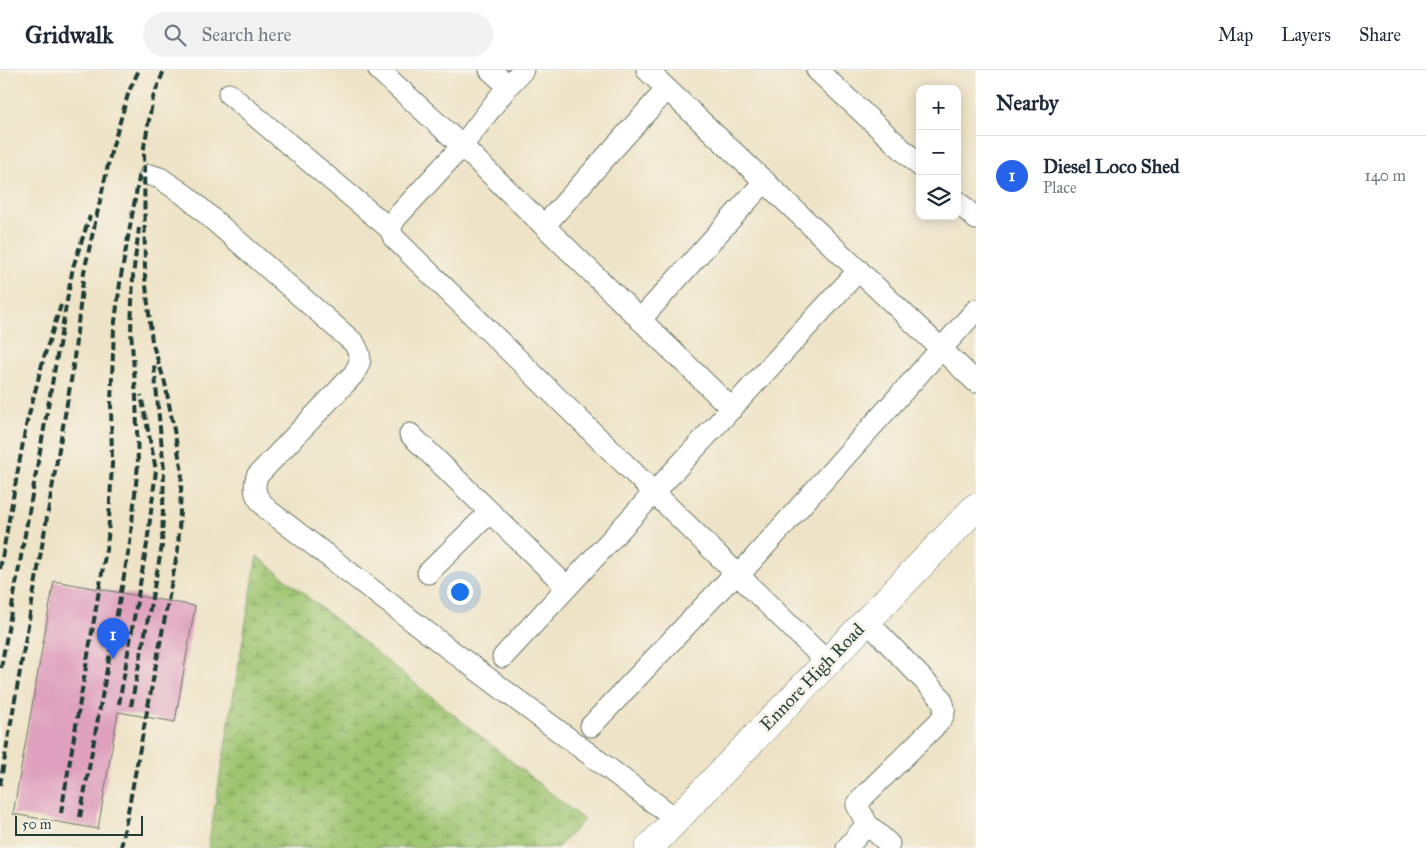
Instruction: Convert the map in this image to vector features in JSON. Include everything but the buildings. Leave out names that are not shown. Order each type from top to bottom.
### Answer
[{"type":"main road","name":"Ennore High Road","points":[[649,848],[976,507]]},
{"type":"street","points":[[379,70],[462,146],[732,409]]},
{"type":"street","points":[[490,70],[508,86]]},
{"type":"street","points":[[390,229],[395,220],[462,146],[508,86],[523,70]]},
{"type":"street","points":[[647,70],[976,382]]},
{"type":"street","points":[[817,70],[916,162]]},
{"type":"street","points":[[544,226],[667,89]]},
{"type":"street","points":[[228,94],[390,229],[394,238],[402,247],[826,662]]},
{"type":"street","points":[[150,174],[160,178],[185,196],[354,343],[360,354],[360,364],[353,375],[257,476],[254,486],[257,497],[268,510],[434,638],[676,819]]},
{"type":"street","points":[[640,320],[765,181]]},
{"type":"street","points":[[961,205],[976,219]]},
{"type":"street","points":[[503,657],[859,270]]},
{"type":"street","points":[[591,726],[728,581],[738,576],[976,310]]},
{"type":"street","points":[[410,434],[567,588]]},
{"type":"street","points":[[428,573],[490,512]]},
{"type":"street","points":[[867,621],[940,697],[944,706],[944,716],[938,723],[857,805],[867,824],[889,847]]},
{"type":"street","points":[[847,848],[867,824]]},
{"type":"green space","points":[[257,556],[584,820],[557,848],[208,848]]},
{"type":"railway","points":[[0,785],[72,375],[84,272],[111,152],[129,91],[139,70]]},
{"type":"railway","points":[[121,848],[178,549],[182,472],[165,383],[152,342],[145,276],[144,147],[153,98],[164,70]]},
{"type":"railway","points":[[61,813],[108,538],[112,464],[111,402],[114,329],[121,276],[140,172]]},
{"type":"railway","points":[[1,668],[73,267],[90,216]]},
{"type":"railway","points":[[80,817],[130,543],[138,464],[136,396],[131,331],[133,276],[139,228]]},
{"type":"railway","points":[[0,569],[26,426],[44,357],[61,305]]},
{"type":"railway","points":[[131,706],[162,546],[164,470],[154,365]]},
{"type":"railway","points":[[119,704],[147,544],[156,470],[141,395]]},
{"type":"place","name":"Diesel Loco Shed","points":[[113,659]]}]
